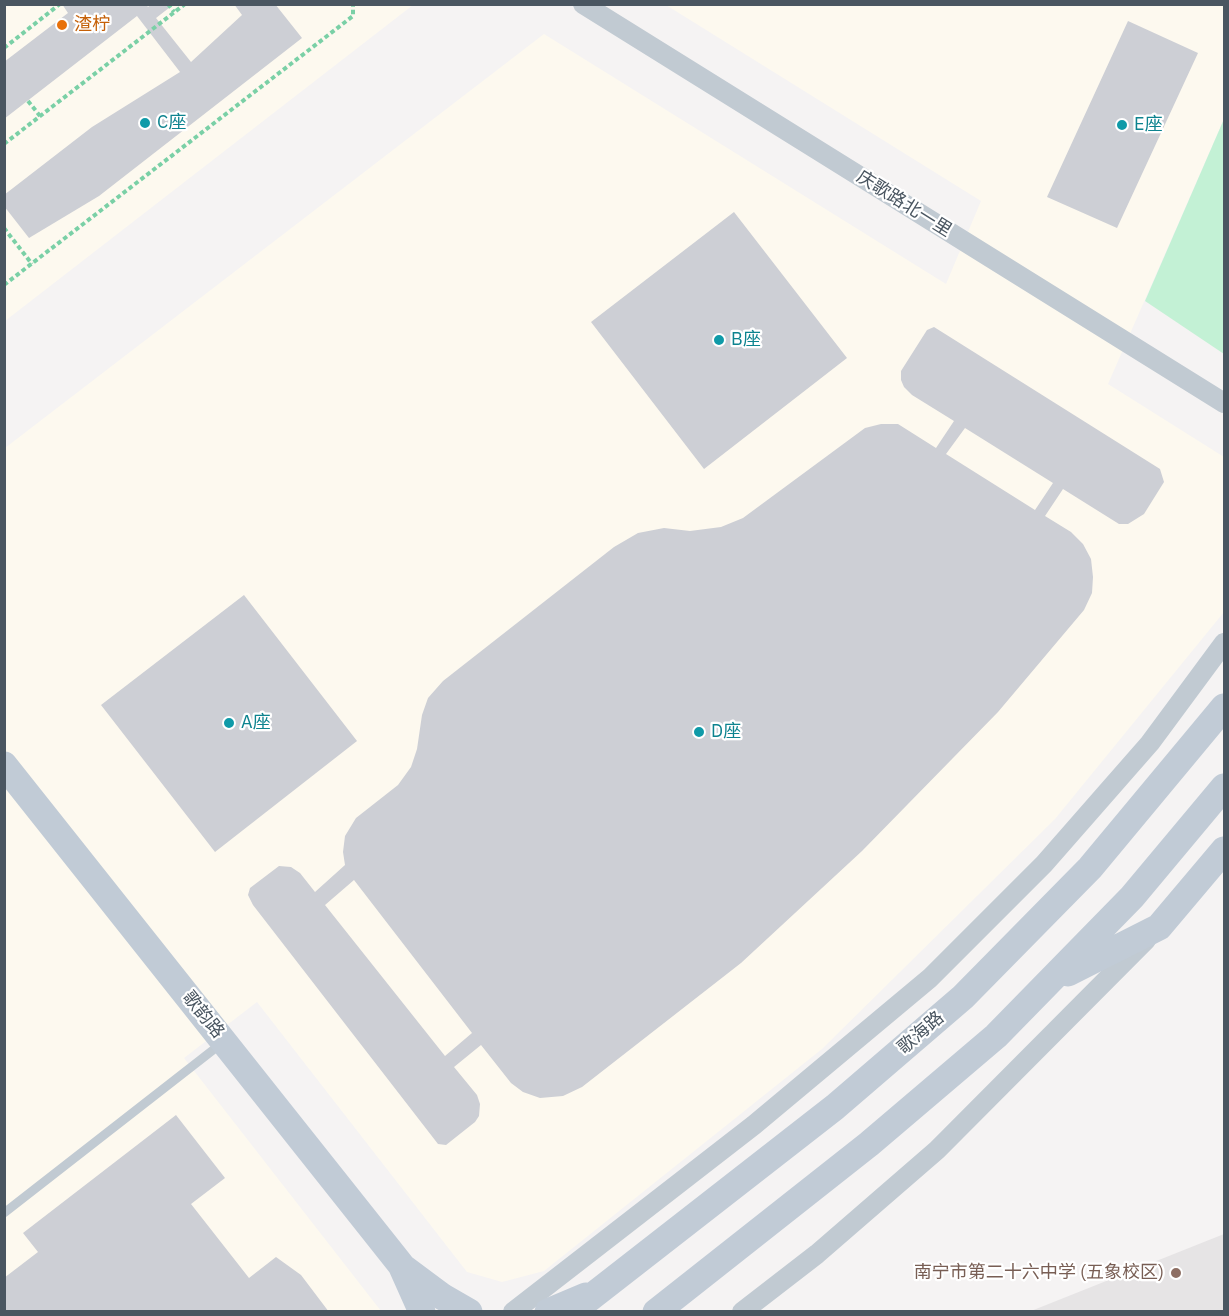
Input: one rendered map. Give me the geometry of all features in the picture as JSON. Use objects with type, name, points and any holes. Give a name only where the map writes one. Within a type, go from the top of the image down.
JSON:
[{"type":"main road","name":"歌海路","points":[[572,1311],[835,1107],[963,997],[1090,868],[1224,707]]},
{"type":"main road","name":"歌韵路","points":[[4,765],[401,1265],[422,1311]]},
{"type":"main road","points":[[656,1311],[869,1144],[996,1036],[1132,897],[1224,787]]},
{"type":"main road","points":[[1046,985],[1159,927],[1224,850]]},
{"type":"main road","name":"歌韵路","points":[[401,1265],[443,1297],[469,1311]]},
{"type":"main road","points":[[548,1311],[598,1291]]},
{"type":"street","name":"庆歌路北一里","points":[[583,4],[1224,403]]},
{"type":"street","points":[[513,1311],[754,1125],[930,978],[1052,855],[1150,743],[1224,643]]},
{"type":"street","points":[[742,1311],[817,1254],[937,1150],[1159,927]]},
{"type":"lane","points":[[4,1213],[223,1041]]},
{"type":"path","points":[[4,48],[60,4]]},
{"type":"path","points":[[168,4],[174,12]]},
{"type":"path","points":[[4,144],[185,4]]},
{"type":"path","points":[[4,285],[353,16],[353,4]]},
{"type":"path","points":[[28,101],[40,116]]},
{"type":"path","points":[[4,228],[32,264]]},
{"type":"shaded area","points":[[5,5],[413,5],[5,321]]},
{"type":"shaded area","points":[[666,5],[1224,5],[1224,119],[1108,384],[1224,457],[1224,612],[1055,819],[822,1049],[544,1271],[502,1282],[467,1272],[257,1002],[184,1058],[381,1311],[5,1312],[5,448],[544,34],[946,284],[981,201]]},
{"type":"shaded area","name":"南宁市第二十六中学 (五象校区)","points":[[1224,1234],[1224,1311],[1031,1311]]},
{"type":"green space","points":[[1224,119],[1224,354],[1145,301]]},
{"type":"building","name":"C座","points":[[62,4],[146,4],[148,7],[151,4],[174,4],[156,18],[191,62],[242,15],[234,4],[275,4],[302,38],[99,196],[29,238],[4,206],[4,195],[92,127],[180,72],[137,16],[4,119],[4,62],[68,13]]},
{"type":"building","name":"E座","points":[[1128,21],[1198,53],[1117,228],[1047,197]]},
{"type":"building","name":"B座","points":[[734,212],[847,358],[704,469],[591,322]]},
{"type":"building","name":"D座","points":[[934,327],[1160,469],[1164,482],[1144,514],[1128,524],[1119,524],[1063,489],[1045,516],[1071,532],[1083,544],[1091,559],[1092,593],[1084,610],[998,712],[862,851],[741,963],[582,1087],[563,1096],[540,1098],[523,1092],[511,1083],[481,1045],[454,1067],[477,1095],[480,1104],[479,1116],[475,1122],[446,1145],[438,1144],[253,905],[248,895],[250,888],[279,866],[291,867],[300,873],[315,892],[345,865],[343,852],[345,836],[356,818],[398,785],[411,767],[428,698],[443,681],[614,547],[638,533],[664,528],[690,531],[721,527],[743,518],[865,428],[881,424],[898,424],[936,448],[954,421],[912,395],[901,380],[901,371],[927,330]],"holes":[[[965,428],[1053,483],[1035,510],[946,454]],[[354,880],[472,1033],[445,1056],[325,905]]]},
{"type":"building","name":"A座","points":[[244,595],[357,741],[215,852],[101,705]]},
{"type":"building","points":[[176,1115],[225,1178],[191,1204],[249,1278],[276,1257],[301,1275],[329,1312],[4,1312],[4,1278],[38,1252],[23,1233]]},
{"type":"place","name":"渣柠","points":[[62,25]]},
{"type":"place","name":"C座","points":[[145,123]]},
{"type":"place","name":"E座","points":[[1122,125]]},
{"type":"place","name":"B座","points":[[719,340]]},
{"type":"place","name":"A座","points":[[229,723]]},
{"type":"place","name":"D座","points":[[699,732]]},
{"type":"place","name":"南宁市第二十六中学 (五象校区)","points":[[1176,1273]]}]
